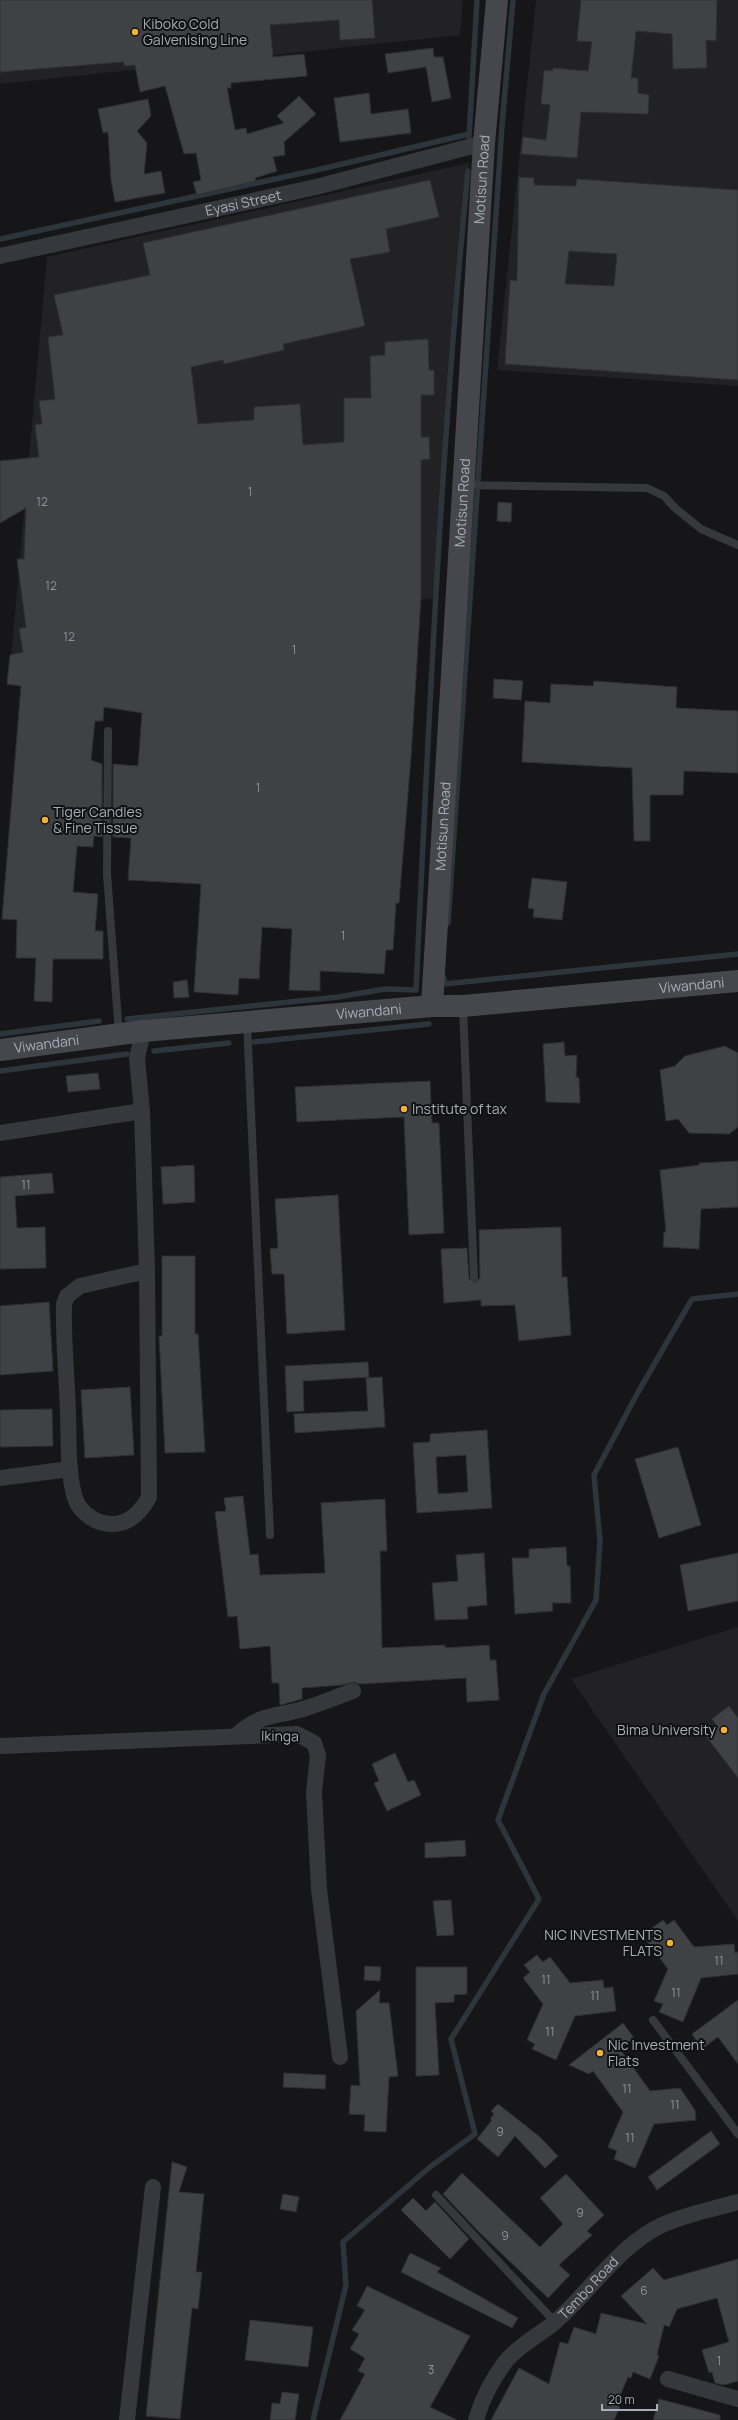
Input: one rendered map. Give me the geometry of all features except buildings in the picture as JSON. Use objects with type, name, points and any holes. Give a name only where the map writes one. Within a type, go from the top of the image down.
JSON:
[{"type":"street","name":"Motisun Road","points":[[432,1006],[484,143],[497,0]]},
{"type":"street","name":"Eyasi Street","points":[[0,256],[316,188],[484,143]]},
{"type":"street","name":"Viwandani","points":[[0,1050],[143,1031],[247,1024],[432,1006],[463,1006],[738,981]]},
{"type":"street","points":[[143,1031],[137,1058],[142,1111],[147,1271],[148,1497],[143,1508],[129,1519],[112,1524],[100,1522],[89,1517],[81,1509],[75,1498],[70,1469],[64,1304],[67,1296],[80,1286],[147,1271]]},
{"type":"street","points":[[0,1132],[142,1111]]},
{"type":"street","points":[[0,1478],[70,1469]]},
{"type":"street","points":[[235,1736],[250,1722],[262,1717],[303,1709],[353,1691]]},
{"type":"street","name":"Ikinga","points":[[0,1746],[297,1734],[314,1743],[318,1755],[314,1792],[320,1889],[340,2056]]},
{"type":"street","points":[[127,2420],[153,2187]]},
{"type":"street","name":"Tembo Road","points":[[476,2420],[482,2400],[507,2360],[555,2322],[592,2283],[641,2238],[662,2225],[684,2216],[738,2202]]},
{"type":"street","points":[[668,2379],[738,2399]]},
{"type":"lane","points":[[463,485],[647,488],[664,496],[701,529],[738,545]]},
{"type":"lane","points":[[108,731],[107,874],[119,1034]]},
{"type":"lane","points":[[463,1006],[474,1278]]},
{"type":"lane","points":[[247,1024],[270,1535]]},
{"type":"lane","points":[[653,2020],[738,2134]]},
{"type":"lane","points":[[436,2195],[555,2322]]},
{"type":"shaded area","name":"Kiboko Cold Galvenising Line","points":[[0,0],[463,0],[460,35],[0,84]]},
{"type":"shaded area","points":[[536,0],[738,0],[738,386],[497,370]]},
{"type":"shaded area","points":[[469,163],[435,598],[11,658],[47,257]]},
{"type":"shaded area","points":[[738,1627],[738,1921],[571,1679]]},
{"type":"waterway","points":[[469,137],[477,0]]},
{"type":"waterway","points":[[448,923],[502,126],[513,0]]},
{"type":"waterway","points":[[0,239],[321,169],[469,134]]},
{"type":"waterway","points":[[127,1019],[338,997],[385,989],[416,990],[443,478],[450,376],[468,171]]},
{"type":"waterway","points":[[444,978],[444,984],[738,954]]},
{"type":"waterway","points":[[0,1034],[99,1021]]},
{"type":"waterway","points":[[254,1042],[429,1024]]},
{"type":"waterway","points":[[154,1051],[229,1043]]},
{"type":"waterway","points":[[0,1071],[127,1054]]},
{"type":"waterway","points":[[313,2420],[346,2285],[343,2242],[430,2167],[475,2134],[451,2039],[539,1899],[498,1820],[544,1694],[596,1600],[600,1541],[594,1475],[637,1394],[692,1299],[738,1294]]},
{"type":"place","name":"Kiboko Cold Galvenising Line","points":[[135,32]]},
{"type":"place","name":"Tiger Candles & Fine Tissue","points":[[45,820]]},
{"type":"place","name":"Institute of tax","points":[[404,1109]]},
{"type":"place","name":"Bima University","points":[[724,1730]]},
{"type":"place","name":"NIC INVESTMENTS FLATS","points":[[670,1943]]},
{"type":"place","name":"Nic Investment Flats","points":[[600,2053]]}]
